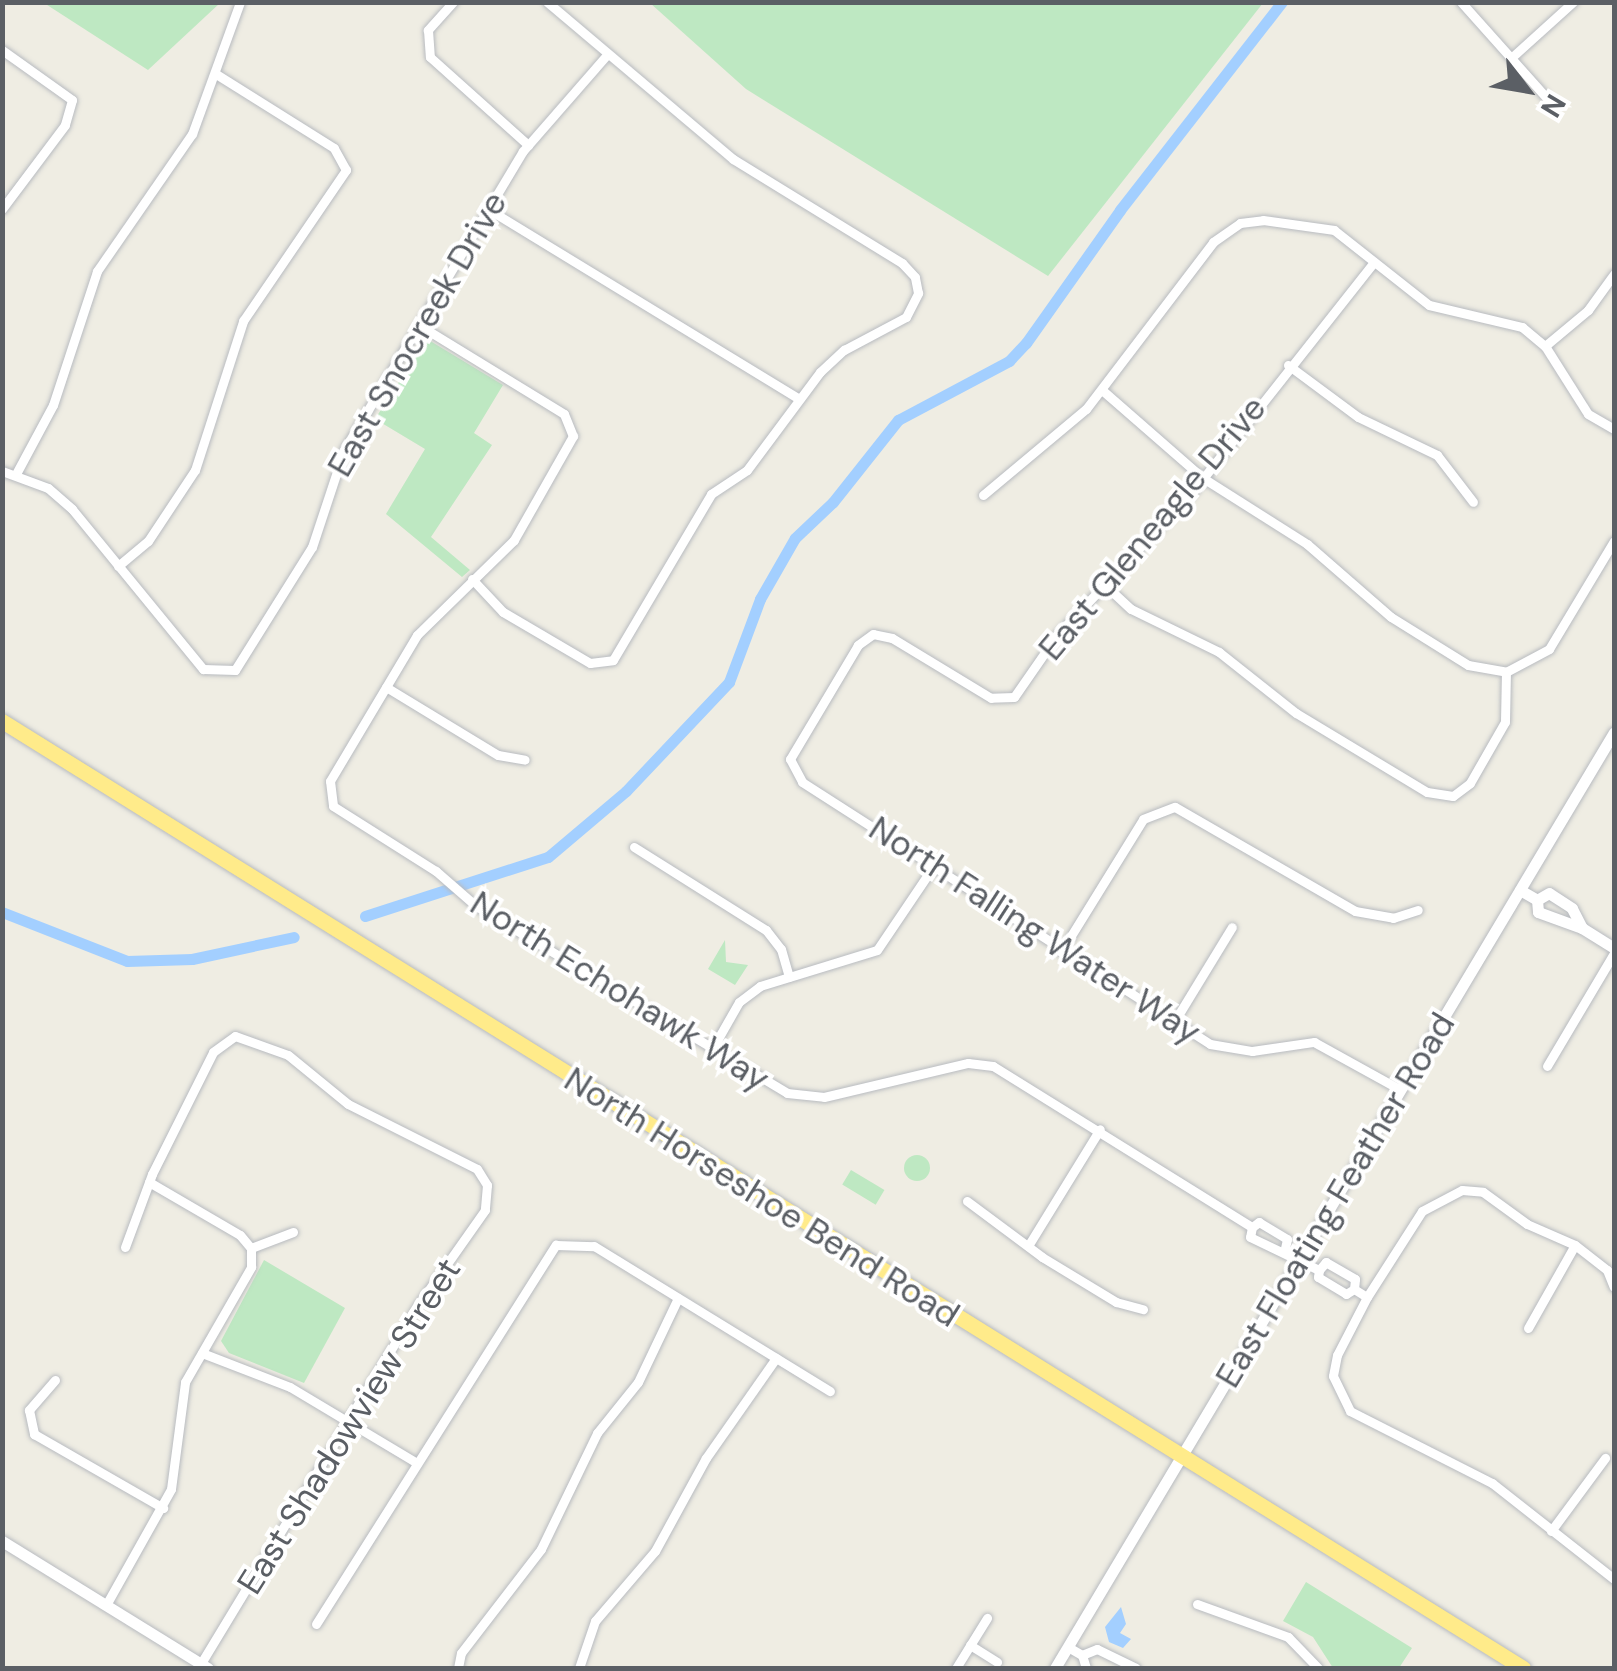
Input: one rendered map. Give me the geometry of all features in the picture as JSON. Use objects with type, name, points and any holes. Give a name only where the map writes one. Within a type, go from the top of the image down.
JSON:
[{"type":"highway","name":"North Horseshoe Bend Road","points":[[2,721],[1180,1459],[1523,1668]]},
{"type":"main road","name":"East Floating Feather Road","points":[[1055,1668],[1614,732]]},
{"type":"main road","points":[[1520,890],[1537,900]]},
{"type":"main road","points":[[1537,900],[1549,893],[1572,908],[1582,928]]},
{"type":"main road","points":[[1537,900],[1538,912],[1582,928],[1614,950]]},
{"type":"main road","points":[[2,1541],[204,1666]]},
{"type":"street","points":[[18,472],[53,405],[97,271],[192,134],[240,2]]},
{"type":"street","points":[[454,2],[425,41],[430,57],[528,145]]},
{"type":"street","points":[[472,578],[503,612],[602,665],[620,653],[699,509],[747,470],[799,399],[844,350],[906,317],[918,293],[916,277],[902,262],[733,159],[606,56],[547,2]]},
{"type":"street","points":[[1461,2],[1553,105]]},
{"type":"street","points":[[1511,58],[1573,2]]},
{"type":"street","points":[[2,50],[72,100],[64,125],[4,202]]},
{"type":"street","name":"East Snocreek Drive","points":[[118,566],[203,669],[224,674],[244,660],[312,548],[344,450],[419,324],[528,145],[606,56]]},
{"type":"street","points":[[2,471],[18,472],[72,509],[118,566],[148,542],[195,470],[243,321],[344,178],[345,162],[216,74]]},
{"type":"street","points":[[488,209],[799,399]]},
{"type":"street","points":[[983,495],[1102,390],[1213,242],[1240,223],[1263,220],[1334,230],[1429,305],[1508,321],[1546,346],[1576,399],[1614,430]]},
{"type":"street","name":"East Gleneagle Drive","points":[[792,768],[793,750],[858,645],[873,634],[892,638],[991,698],[1007,700],[1104,585],[1203,478],[1288,365],[1374,262]]},
{"type":"street","points":[[1546,346],[1588,310],[1614,274]]},
{"type":"street","points":[[419,324],[564,414],[572,427],[571,445],[514,540],[428,620],[386,686],[498,755],[525,760]]},
{"type":"street","points":[[1288,365],[1358,417],[1436,455],[1473,502]]},
{"type":"street","points":[[1102,390],[1203,478],[1307,544],[1391,617],[1468,665],[1506,672],[1549,650],[1612,548]]},
{"type":"street","points":[[1104,585],[1130,609],[1218,652],[1296,713],[1427,792],[1454,796],[1470,783],[1505,722],[1506,672]]},
{"type":"street","name":"North Echohawk Way","points":[[386,686],[330,781],[328,798],[460,892],[711,1052],[787,1093],[811,1098],[981,1063],[1100,1129],[1252,1227]]},
{"type":"street","name":"North Falling Water Way","points":[[792,768],[802,782],[935,864],[1061,952],[1174,1022],[1228,1050],[1314,1042],[1400,1090]]},
{"type":"street","points":[[1061,952],[1143,819],[1163,808],[1187,809],[1365,915],[1394,918],[1418,910]]},
{"type":"street","points":[[634,847],[766,930],[781,949],[789,977]]},
{"type":"street","points":[[711,1052],[748,992],[877,950],[935,864]]},
{"type":"street","points":[[1174,1022],[1232,927]]},
{"type":"street","points":[[1547,1066],[1614,950]]},
{"type":"street","name":"East Shadowview Street","points":[[149,1182],[213,1052],[235,1036],[288,1054],[348,1104],[476,1169],[487,1185],[484,1210],[418,1305],[352,1424],[204,1666]]},
{"type":"street","points":[[1028,1246],[1100,1129]]},
{"type":"street","points":[[106,1605],[163,1508],[185,1382],[251,1267],[251,1248],[240,1234],[149,1182],[124,1247]]},
{"type":"street","points":[[1614,1288],[1608,1270],[1575,1245],[1527,1224],[1483,1192],[1462,1190],[1422,1212],[1367,1297],[1337,1355],[1333,1376],[1342,1401],[1471,1470],[1614,1580]]},
{"type":"street","points":[[967,1201],[1028,1246],[1116,1302],[1143,1309]]},
{"type":"street","name":"North Echohawk Way","points":[[1259,1222],[1288,1239],[1285,1248],[1278,1254],[1250,1236],[1252,1227],[1259,1222]]},
{"type":"street","points":[[251,1248],[292,1232]]},
{"type":"street","points":[[316,1624],[546,1253],[566,1242],[594,1246],[830,1391]]},
{"type":"street","points":[[1528,1328],[1575,1245]]},
{"type":"street","name":"North Echohawk Way","points":[[1285,1248],[1319,1270]]},
{"type":"street","points":[[1326,1262],[1355,1280],[1354,1290],[1346,1294],[1318,1278],[1319,1270],[1326,1262]]},
{"type":"street","points":[[1354,1290],[1367,1297]]},
{"type":"street","points":[[458,1668],[461,1653],[541,1549],[596,1433],[638,1382],[678,1298]]},
{"type":"street","points":[[202,1353],[290,1387],[417,1463]]},
{"type":"street","points":[[579,1668],[595,1621],[655,1551],[706,1458],[776,1358]]},
{"type":"street","points":[[55,1380],[29,1410],[34,1434],[163,1508]]},
{"type":"street","points":[[1551,1531],[1605,1458]]},
{"type":"street","points":[[1197,1604],[1288,1636],[1318,1668]]},
{"type":"street","points":[[956,1668],[987,1618]]},
{"type":"street","points":[[970,1645],[997,1662]]},
{"type":"street","points":[[1068,1648],[1082,1655],[1097,1650],[1136,1668]]},
{"type":"street","points":[[1082,1655],[1086,1668]]},
{"type":"green space","points":[[220,2],[148,70],[44,3]]},
{"type":"green space","points":[[650,3],[1263,3],[1048,276],[746,89]]},
{"type":"green space","points":[[427,339],[503,385],[474,433],[492,445],[431,537],[470,570],[462,577],[386,514],[425,449],[375,419]]},
{"type":"green space","points":[[725,940],[726,962],[748,965],[735,985],[708,969]]},
{"type":"green space","points":[[917,1155],[926,1159],[930,1168],[926,1177],[917,1181],[908,1177],[904,1168],[908,1159]]},
{"type":"green space","points":[[851,1170],[884,1190],[876,1205],[842,1185]]},
{"type":"green space","points":[[264,1260],[345,1308],[304,1383],[229,1353],[221,1341]]},
{"type":"green space","points":[[1306,1582],[1412,1648],[1399,1668],[1333,1668],[1313,1637],[1283,1621]]},
{"type":"water","points":[[1121,1607],[1126,1624],[1120,1633],[1131,1639],[1123,1648],[1109,1642],[1105,1627]]},
{"type":"waterway","points":[[365,916],[548,857],[626,791],[729,682],[760,599],[795,538],[833,502],[898,420],[1009,361],[1026,343],[1120,210],[1282,2]]},
{"type":"waterway","points":[[2,912],[127,961],[192,959],[294,937]]}]
